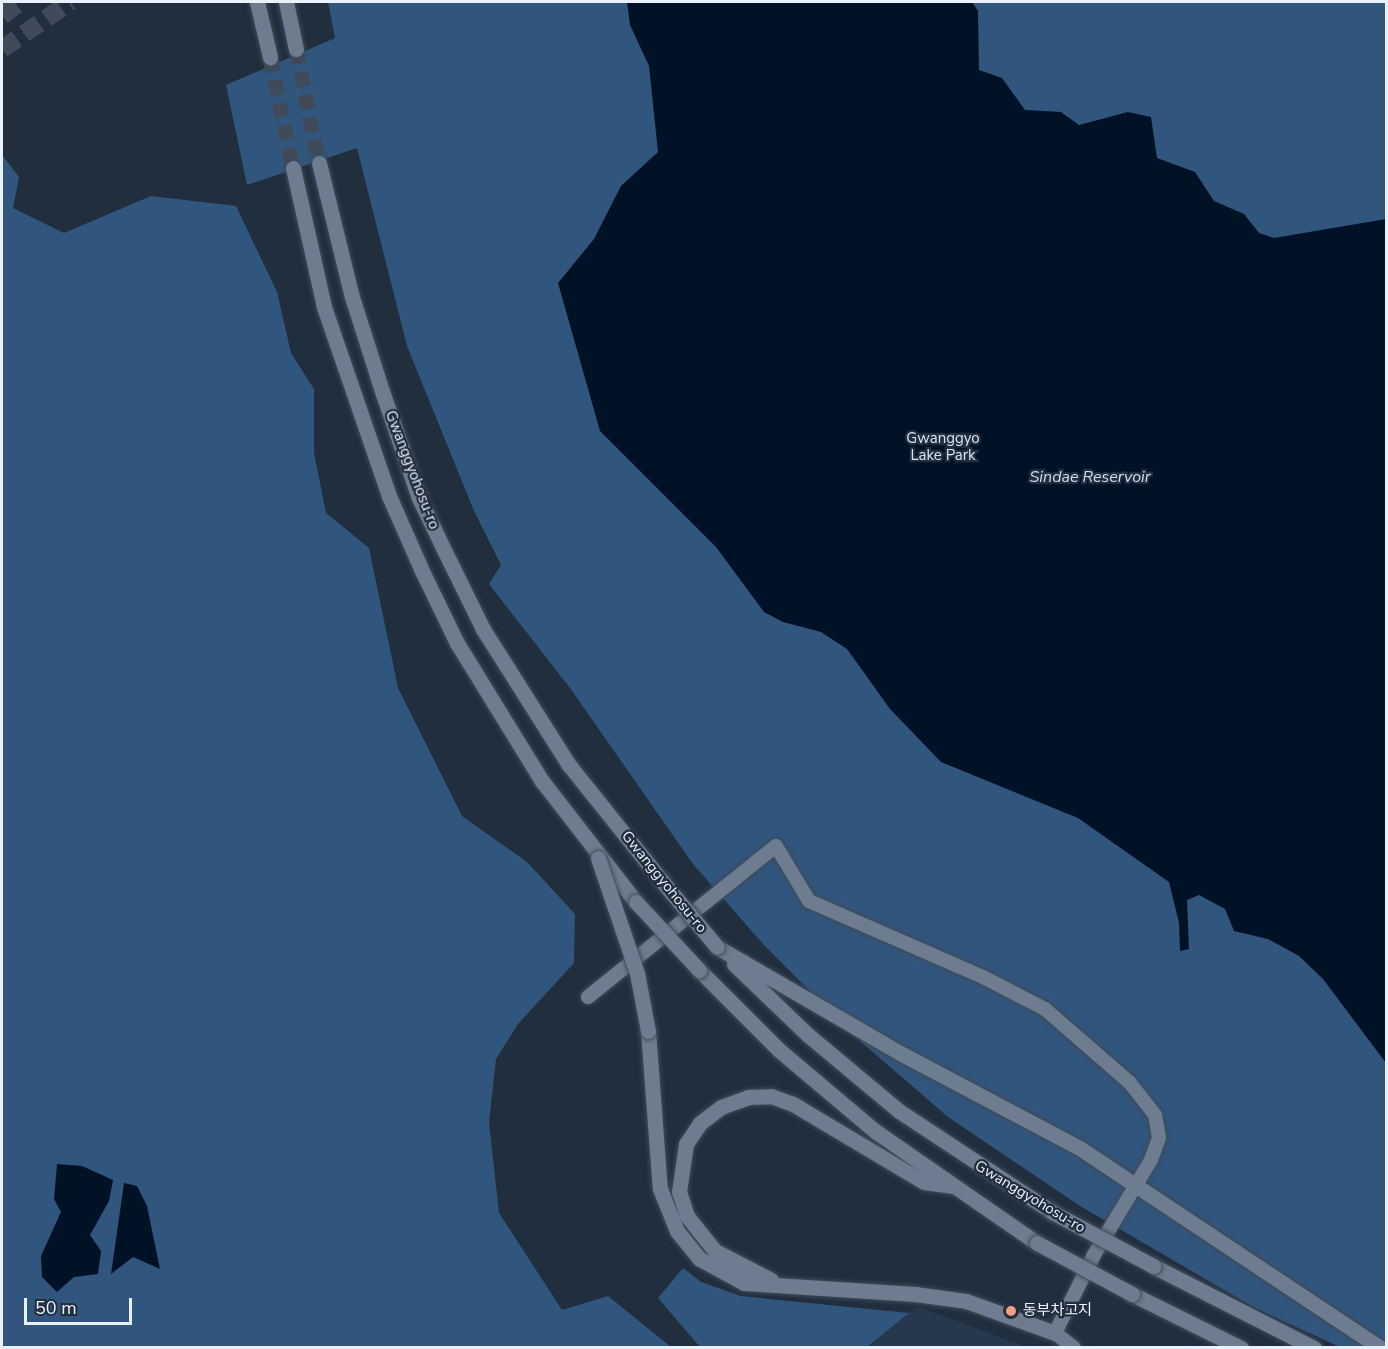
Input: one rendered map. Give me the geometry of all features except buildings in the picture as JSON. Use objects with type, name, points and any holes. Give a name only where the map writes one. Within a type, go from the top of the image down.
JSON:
[{"type":"main road","points":[[257,2],[270,57]]},
{"type":"main road","points":[[286,2],[296,49]]},
{"type":"main road","name":"Gwanggyohosu-ro","points":[[319,163],[352,297],[419,498],[483,629],[569,765],[717,947],[807,1035],[899,1111],[1052,1212],[1314,1347]]},
{"type":"main road","name":"Gwanggyohosu-ro","points":[[293,168],[324,308],[389,496],[457,643],[542,781],[598,858],[699,970],[779,1050],[875,1131],[1037,1243],[1132,1294],[1241,1347]]},
{"type":"main road","points":[[598,858],[637,973],[648,1031],[660,1189],[677,1231],[700,1259],[719,1272],[744,1283],[779,1284],[966,1301],[1055,1333]]},
{"type":"main road","points":[[717,947],[1137,1184],[1381,1347]]},
{"type":"main road","points":[[779,1284],[715,1251],[687,1216],[679,1192],[686,1144],[700,1123],[721,1107],[748,1097],[782,1100],[924,1182],[954,1186]]},
{"type":"street","points":[[588,997],[776,846],[809,901],[985,978],[1045,1009],[1130,1083],[1155,1115],[1159,1138],[1137,1184],[1094,1255],[1055,1333],[1074,1347]]},
{"type":"shaded area","points":[[917,1306],[1027,1347],[867,1348]]},
{"type":"green space","name":"Gwanggyo Lake Park","points":[[328,2],[1386,2],[1386,1347],[1340,1347],[1255,1308],[1080,1206],[948,1117],[852,1034],[763,944],[693,864],[570,688],[489,584],[501,565],[474,511],[407,346],[357,148],[247,185],[226,85],[335,38]]},
{"type":"green space","points":[[2,155],[19,177],[13,208],[64,233],[151,196],[236,206],[277,292],[291,353],[314,389],[314,453],[326,513],[369,548],[398,688],[462,816],[527,862],[575,914],[574,963],[518,1024],[496,1059],[489,1122],[499,1213],[562,1310],[608,1296],[671,1347],[2,1347]]},
{"type":"green space","points":[[683,1268],[701,1282],[741,1296],[909,1313],[867,1347],[700,1347],[658,1298]]},
{"type":"water","name":"Sindae Reservoir","points":[[627,2],[972,2],[978,11],[979,70],[1002,78],[1025,110],[1061,112],[1079,125],[1128,112],[1151,117],[1157,158],[1195,172],[1214,201],[1244,214],[1259,233],[1274,238],[1386,219],[1386,1063],[1323,979],[1299,956],[1268,939],[1234,931],[1225,909],[1199,895],[1187,900],[1189,949],[1180,951],[1179,923],[1169,882],[1078,818],[941,762],[890,709],[847,649],[821,632],[783,622],[764,612],[716,547],[600,431],[558,283],[594,239],[621,186],[658,152],[649,66],[630,25]]},
{"type":"water","points":[[57,1164],[82,1166],[113,1180],[109,1201],[90,1235],[101,1251],[98,1274],[74,1277],[57,1292],[42,1277],[41,1256],[61,1212],[54,1199]]},
{"type":"water","points":[[124,1183],[137,1186],[147,1206],[160,1269],[133,1257],[111,1274]]},
{"type":"tunnel","points":[[2,16],[19,2]]},
{"type":"tunnel","points":[[2,49],[70,2]]},
{"type":"tunnel","points":[[296,49],[319,163]]},
{"type":"tunnel","points":[[270,57],[293,168]]},
{"type":"place","name":"동부차고지","points":[[1011,1311]]}]
